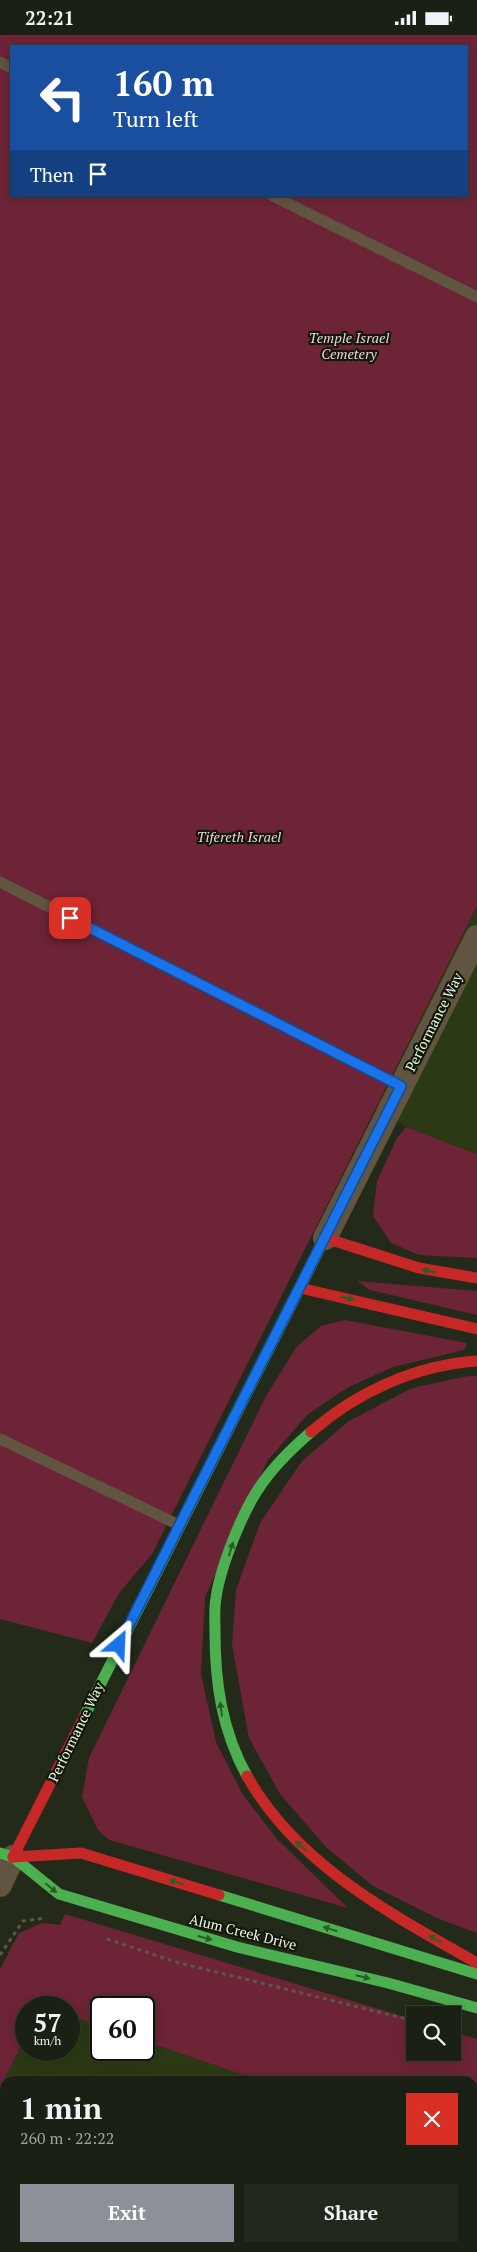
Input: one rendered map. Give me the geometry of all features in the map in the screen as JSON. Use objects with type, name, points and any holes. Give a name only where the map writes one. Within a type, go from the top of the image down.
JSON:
[{"type":"main road","points":[[325,1238],[391,1262],[454,1276],[477,1278]]},
{"type":"main road","name":"Performance Way","points":[[7,1855],[179,1525],[325,1238]]},
{"type":"main road","points":[[300,1288],[477,1329]]},
{"type":"main road","points":[[477,1361],[424,1369],[381,1386],[340,1407],[294,1445],[258,1489],[232,1543],[216,1597],[214,1661],[223,1725],[233,1749],[251,1784],[287,1834],[344,1884],[477,1963]]},
{"type":"main road","name":"Alum Creek Drive","points":[[7,1855],[81,1853],[477,1974]]},
{"type":"main road","name":"Alum Creek Drive","points":[[7,1855],[59,1894],[237,1947],[388,1983],[477,2008]]},
{"type":"street","name":"Performance Way","points":[[325,1238],[401,1086],[471,961],[477,937]]},
{"type":"street","name":"Performance Way","points":[[0,1885],[7,1855]]},
{"type":"lane","points":[[275,197],[477,297]]},
{"type":"lane","points":[[0,882],[401,1086]]},
{"type":"lane","points":[[0,1439],[179,1525]]},
{"type":"lane","points":[[121,2252],[126,2252]]},
{"type":"path","points":[[0,1955],[23,1921],[46,1918],[56,1921]]},
{"type":"path","points":[[102,1937],[176,1962],[406,2019]]},
{"type":"shaded area","points":[[477,906],[477,1154],[406,1127],[376,1108]]},
{"type":"shaded area","points":[[80,2019],[90,2022],[90,2061],[155,2061],[155,2045],[246,2076],[6,2076],[15,2058],[15,2061],[80,2061]]},
{"type":"green space","name":"Tifereth Israel","points":[[0,35],[477,35],[477,906],[152,1554],[119,1593],[92,1643],[0,1619]]},
{"type":"green space","points":[[406,1127],[477,1154],[477,1258],[419,1255],[391,1243],[373,1216],[377,1181],[397,1138]]},
{"type":"green space","points":[[357,1281],[477,1291],[477,1315],[370,1290]]},
{"type":"green space","points":[[345,1320],[467,1343],[464,1350],[393,1367],[347,1388],[307,1415],[268,1460],[205,1597],[201,1674],[216,1742],[243,1795],[277,1839],[348,1908],[109,1840],[98,1830],[82,1797],[89,1758],[266,1396],[297,1346],[321,1326]]},
{"type":"green space","points":[[468,1376],[477,1376],[477,1933],[439,1919],[373,1886],[326,1847],[280,1794],[249,1738],[232,1645],[236,1590],[260,1523],[302,1461],[349,1421],[412,1388]]},
{"type":"green space","points":[[65,1914],[406,2017],[406,2061],[461,2061],[461,2034],[477,2039],[477,2076],[246,2076],[155,2045],[155,1996],[90,1996],[90,2022],[80,2019],[80,1996],[15,1996],[15,2058],[6,2076],[0,2076],[0,1969],[19,1933],[42,1923],[60,1925]]},
{"type":"traffic: fast","points":[[85,1715],[325,1238]]},
{"type":"traffic: fast","points":[[247,1776],[231,1742],[222,1706],[216,1670],[215,1602],[222,1572],[244,1514],[269,1475],[296,1445],[311,1432]]},
{"type":"traffic: fast","points":[[0,1853],[13,1857],[59,1894],[237,1947],[388,1983],[477,2008]]},
{"type":"traffic: fast","points":[[219,1895],[477,1974]]},
{"type":"traffic: jam","points":[[325,1238],[419,1268],[477,1278]]},
{"type":"traffic: jam","points":[[300,1288],[477,1329]]},
{"type":"traffic: jam","points":[[311,1432],[348,1405],[388,1383],[432,1368],[477,1361]]},
{"type":"traffic: jam","points":[[13,1857],[85,1715]]},
{"type":"traffic: jam","points":[[247,1776],[268,1808],[292,1836],[348,1885],[412,1926],[477,1963]]},
{"type":"traffic: jam","points":[[13,1857],[81,1853],[219,1895]]},
{"type":"route","points":[[70,918],[401,1086],[119,1645]]},
{"type":"park label","name":"Temple Israel Cemetery","points":[[349,346]]}]
